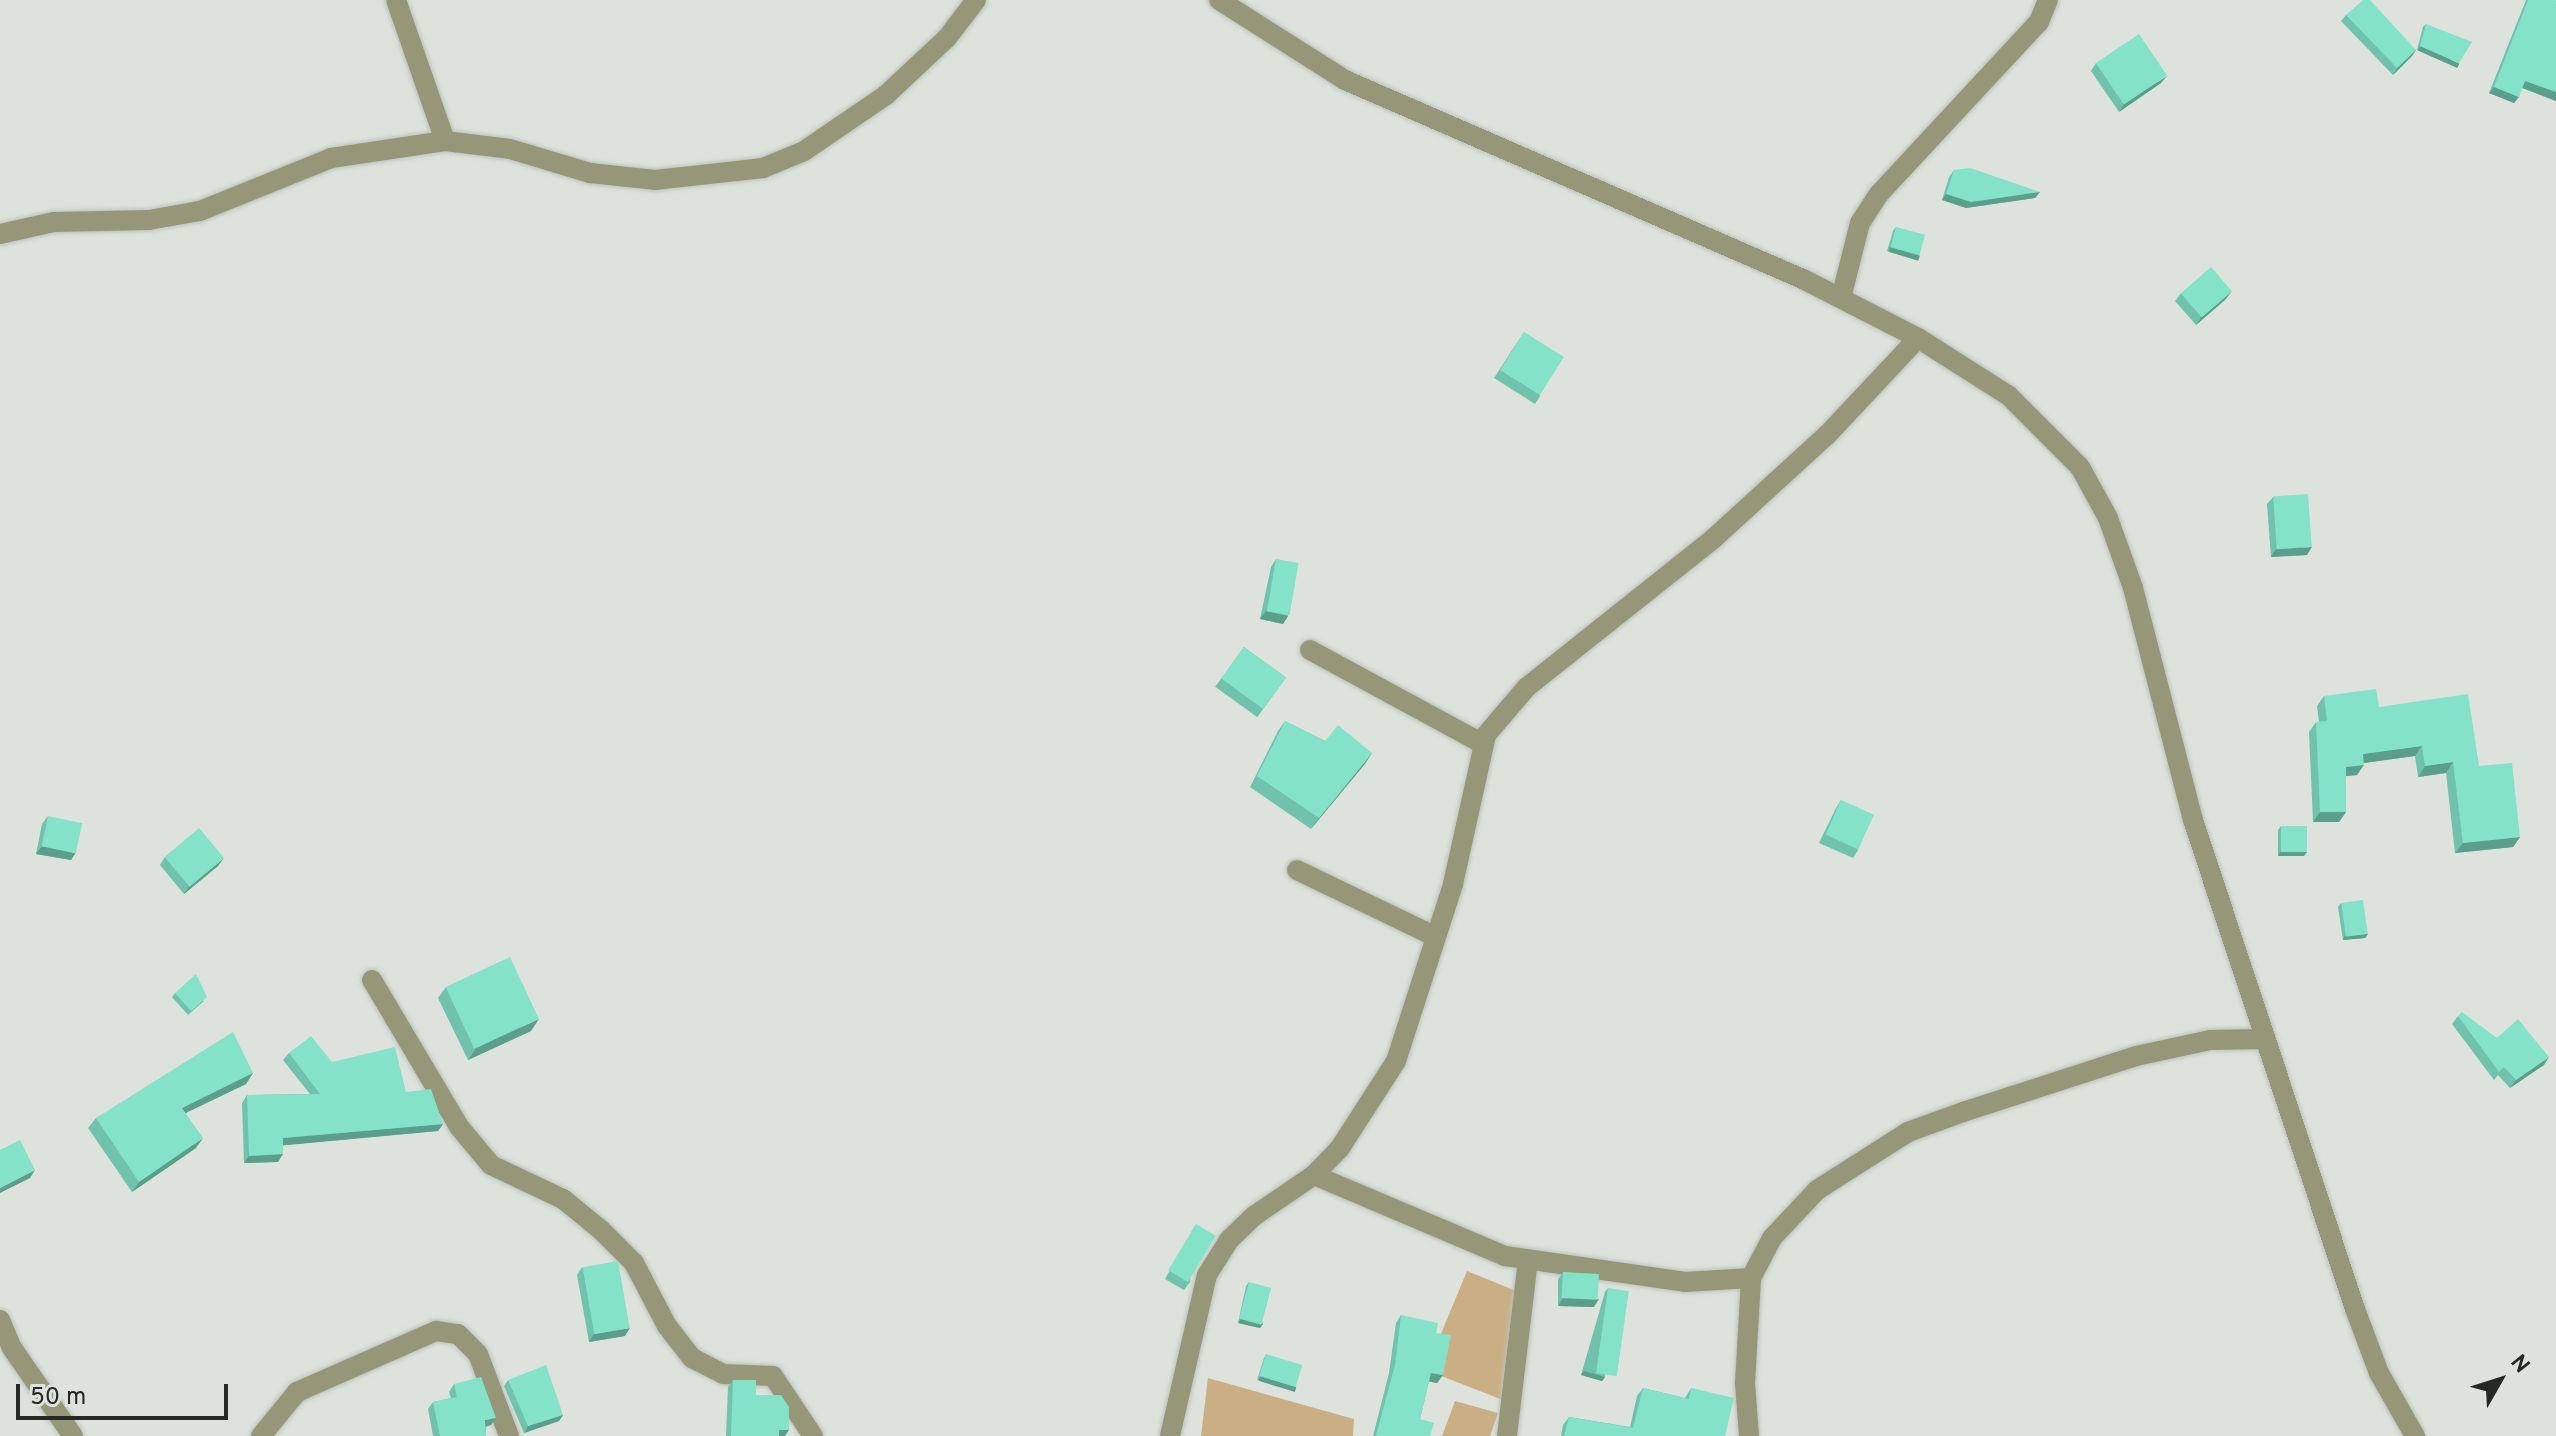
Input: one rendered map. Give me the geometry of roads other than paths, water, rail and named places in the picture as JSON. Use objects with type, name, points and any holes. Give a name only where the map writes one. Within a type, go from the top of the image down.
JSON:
[{"type":"street","points":[[396,0],[445,141]]},
{"type":"street","points":[[0,234],[54,222],[149,220],[200,211],[331,158],[445,141],[510,149],[590,173],[655,180],[763,168],[804,151],[886,95],[947,38],[976,0]]},
{"type":"street","points":[[1219,0],[1345,80],[1841,298],[1918,338],[2009,396],[2044,427],[2080,467],[2108,518],[2133,588],[2193,820],[2379,1373],[2415,1436]]},
{"type":"street","points":[[1841,298],[1860,223],[1878,195],[2039,22],[2048,0]]},
{"type":"street","points":[[1170,1436],[1207,1275],[1229,1240],[1254,1216],[1314,1175],[1340,1148],[1396,1061],[1453,884],[1483,744],[1527,687],[1713,539],[1877,387],[1918,338]]},
{"type":"street","points":[[1310,650],[1483,744]]},
{"type":"street","points":[[1297,870],[1434,936]]},
{"type":"street","points":[[372,980],[460,1128],[491,1165],[563,1199],[601,1230],[634,1263],[667,1326],[692,1358],[723,1374],[773,1376],[813,1436]]},
{"type":"street","points":[[1749,1436],[1745,1383],[1751,1278],[1772,1238],[1817,1190],[1908,1132],[2136,1056],[2210,1040],[2265,1039]]},
{"type":"street","points":[[1314,1175],[1505,1256],[1685,1282],[1751,1278]]},
{"type":"street","points":[[1507,1436],[1528,1261]]},
{"type":"street","points":[[0,1320],[6,1349],[73,1436]]},
{"type":"street","points":[[261,1436],[297,1392],[436,1331],[458,1334],[478,1354],[509,1436]]}]
